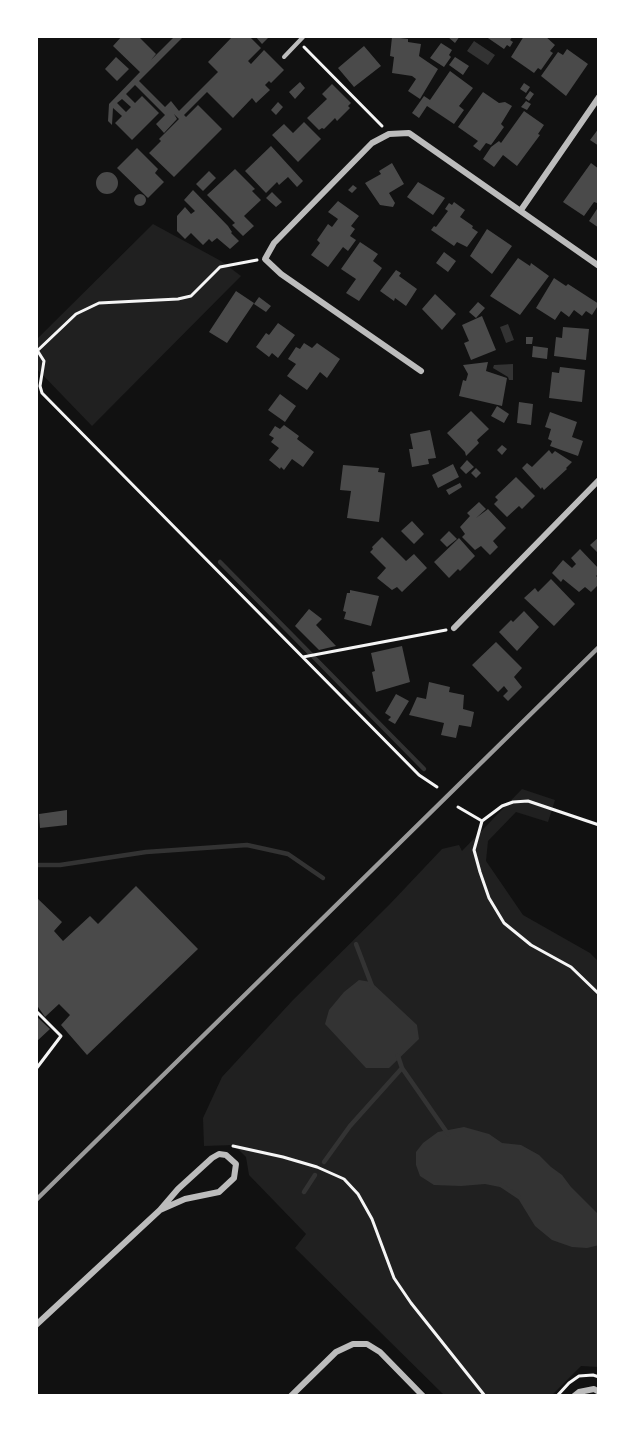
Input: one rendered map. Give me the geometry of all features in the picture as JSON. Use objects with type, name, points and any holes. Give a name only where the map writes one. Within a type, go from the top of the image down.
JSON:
[{"type":"street","points":[[521,210],[599,97]]},
{"type":"street","points":[[421,371],[281,274],[265,259],[274,243],[372,143],[389,134],[409,133],[599,266]]},
{"type":"street","points":[[454,628],[599,480]]},
{"type":"street","points":[[36,1325],[160,1210],[178,1189],[212,1158],[219,1154],[226,1155],[236,1164],[234,1178],[219,1192],[185,1199],[160,1210]]},
{"type":"street","points":[[291,1396],[336,1352],[353,1344],[367,1344],[380,1352],[423,1396]]},
{"type":"street","points":[[574,1396],[579,1392],[594,1389],[599,1392]]},
{"type":"lane","points":[[284,57],[304,36]]},
{"type":"path","points":[[299,42],[389,134]]},
{"type":"path","points":[[265,259],[220,267],[191,296],[178,299],[99,303],[76,314],[37,351],[44,362],[40,386],[42,393],[419,776],[437,787]]},
{"type":"path","points":[[303,657],[454,628]]},
{"type":"path","points":[[599,825],[528,801],[513,802],[502,806],[482,821],[474,850],[489,898],[504,923],[531,945],[571,967],[599,994]]},
{"type":"path","points":[[458,807],[482,821]]},
{"type":"path","points":[[36,1011],[61,1036],[36,1069]]},
{"type":"path","points":[[226,1143],[244,1150],[283,1157],[316,1167],[344,1179],[358,1194],[372,1219],[394,1278],[411,1304],[485,1396]]},
{"type":"shaded area","points":[[474,41],[495,55],[488,65],[467,51]]},
{"type":"shaded area","points":[[153,224],[221,261],[241,276],[92,426],[36,368],[36,340]]},
{"type":"shaded area","points":[[508,324],[514,340],[506,343],[500,327]]},
{"type":"shaded area","points":[[513,364],[513,380],[509,380],[493,368],[494,365]]},
{"type":"shaded area","points":[[522,789],[555,800],[548,822],[516,812],[488,841],[486,861],[523,915],[590,953],[599,962],[599,1367],[581,1366],[551,1396],[445,1396],[295,1248],[306,1234],[249,1175],[246,1157],[234,1145],[204,1146],[203,1118],[222,1077],[293,1000],[442,849],[459,845],[462,851]]},
{"type":"shaded area","points":[[359,980],[371,982],[417,1025],[419,1039],[389,1068],[366,1068],[325,1024],[329,1010],[344,992]]},
{"type":"shaded area","points":[[464,1127],[489,1134],[502,1143],[521,1145],[539,1155],[562,1175],[599,1215],[599,1245],[587,1248],[572,1247],[552,1240],[535,1226],[516,1195],[505,1188],[485,1184],[434,1185],[420,1176],[416,1165],[416,1152],[423,1143],[438,1132]]},
{"type":"building","points":[[122,36],[138,36],[156,54],[151,60],[175,36],[184,36],[139,81],[165,107],[171,101],[179,111],[218,72],[208,62],[233,36],[249,36],[261,48],[248,61],[251,64],[264,50],[284,70],[271,83],[269,81],[265,85],[270,90],[256,103],[252,98],[233,118],[207,92],[184,115],[186,117],[198,105],[222,129],[174,177],[149,153],[179,119],[174,114],[177,119],[164,133],[156,124],[165,115],[135,85],[126,94],[135,103],[142,96],[159,113],[132,140],[115,123],[122,116],[113,108],[112,125],[108,121],[109,104],[140,72],[113,46]],"holes":[[[122,99],[131,107],[126,112],[117,103]]]},
{"type":"building","points":[[255,36],[270,36],[262,44]]},
{"type":"building","points":[[449,36],[460,36],[455,43]]},
{"type":"building","points":[[485,36],[513,36],[510,40],[513,42],[510,47],[507,45],[504,49]]},
{"type":"building","points":[[524,36],[545,36],[555,45],[550,51],[553,53],[541,70],[538,68],[534,73],[511,57]]},
{"type":"building","points":[[392,37],[408,39],[408,42],[421,44],[419,56],[438,69],[420,99],[408,91],[416,79],[412,76],[392,73],[394,57],[390,56]]},
{"type":"building","points":[[441,43],[452,50],[449,55],[451,57],[444,67],[430,58]]},
{"type":"building","points":[[364,46],[381,66],[354,87],[338,68]]},
{"type":"building","points":[[567,49],[588,64],[566,96],[541,76],[558,52],[563,55]]},
{"type":"building","points":[[116,57],[129,69],[117,81],[105,69]]},
{"type":"building","points":[[455,57],[469,66],[463,75],[449,65]]},
{"type":"building","points":[[450,71],[473,88],[459,106],[464,110],[454,124],[427,106],[419,118],[412,113],[424,96],[430,100]]},
{"type":"building","points":[[300,82],[305,88],[295,99],[289,92]]},
{"type":"building","points":[[524,83],[530,87],[526,93],[520,89]]},
{"type":"building","points":[[332,84],[351,103],[348,106],[350,108],[337,121],[335,118],[324,129],[319,130],[307,118],[327,99],[322,94]]},
{"type":"building","points":[[530,91],[534,94],[529,101],[525,98]]},
{"type":"building","points":[[483,92],[499,103],[505,102],[512,106],[501,124],[504,127],[491,145],[486,143],[480,151],[473,146],[478,141],[458,127]]},
{"type":"building","points":[[526,101],[531,104],[527,110],[521,107]]},
{"type":"building","points":[[278,102],[283,107],[276,115],[271,110]]},
{"type":"building","points":[[524,111],[544,125],[538,134],[540,135],[517,166],[503,155],[494,167],[483,159],[491,147],[499,141],[501,143]]},
{"type":"building","points":[[304,122],[321,139],[298,162],[272,135],[284,124],[293,133]]},
{"type":"building","points":[[599,128],[599,146],[590,140]]},
{"type":"building","points":[[271,146],[303,181],[297,187],[288,177],[279,185],[277,182],[266,193],[245,171]]},
{"type":"building","points":[[137,148],[158,169],[155,173],[164,182],[148,198],[117,168]]},
{"type":"building","points":[[392,163],[404,184],[389,193],[395,203],[393,207],[380,205],[365,183],[381,174],[379,171]]},
{"type":"building","points":[[591,163],[599,169],[599,200],[597,203],[594,202],[584,216],[563,202]]},
{"type":"building","points":[[235,169],[255,189],[252,191],[261,200],[244,216],[254,226],[243,236],[232,225],[235,223],[207,195]]},
{"type":"building","points":[[209,171],[216,178],[203,191],[196,184]]},
{"type":"building","points":[[107,172],[115,175],[118,183],[115,191],[107,194],[99,191],[96,183],[99,175]]},
{"type":"building","points":[[418,182],[445,198],[433,215],[407,197]]},
{"type":"building","points":[[353,185],[357,188],[352,193],[348,190]]},
{"type":"building","points":[[193,190],[228,226],[239,241],[230,249],[217,238],[212,242],[209,239],[203,245],[191,233],[185,239],[177,231],[177,216],[185,207],[191,214],[195,211],[184,200]]},
{"type":"building","points":[[272,192],[282,202],[276,207],[266,198]]},
{"type":"building","points":[[142,194],[146,200],[142,206],[138,206],[134,198]]},
{"type":"building","points":[[338,201],[359,216],[351,226],[355,229],[350,236],[356,240],[348,251],[343,247],[328,267],[311,255],[320,243],[317,240],[328,224],[332,227],[338,219],[328,212]]},
{"type":"building","points":[[454,202],[465,210],[460,217],[478,232],[467,247],[457,242],[454,246],[431,230],[448,211],[445,209],[449,203],[452,205]]},
{"type":"building","points":[[599,206],[599,228],[589,221]]},
{"type":"building","points":[[487,229],[512,246],[492,274],[470,256]]},
{"type":"building","points":[[360,242],[378,254],[373,261],[382,268],[359,301],[346,293],[356,279],[341,269]]},
{"type":"building","points":[[444,252],[456,261],[448,272],[436,263]]},
{"type":"building","points":[[518,258],[530,266],[531,263],[549,276],[520,315],[490,296]]},
{"type":"building","points":[[396,270],[401,273],[399,276],[417,289],[406,306],[380,291]]},
{"type":"building","points":[[554,278],[566,286],[568,284],[599,304],[592,315],[586,311],[582,316],[574,310],[569,317],[561,311],[555,320],[536,308]]},
{"type":"building","points":[[236,291],[254,303],[227,343],[209,332]]},
{"type":"building","points":[[435,294],[456,314],[442,330],[422,309]]},
{"type":"building","points":[[259,297],[271,306],[266,312],[254,304]]},
{"type":"building","points":[[478,302],[485,308],[476,318],[469,312]]},
{"type":"building","points":[[482,316],[496,350],[471,360],[464,343],[469,341],[462,325]]},
{"type":"building","points":[[278,323],[295,335],[278,358],[272,353],[269,357],[256,347],[266,333],[269,335]]},
{"type":"building","points":[[563,327],[589,329],[586,360],[554,356],[556,337],[562,338]]},
{"type":"building","points":[[526,337],[533,337],[532,344],[526,344]]},
{"type":"building","points":[[304,343],[312,348],[317,343],[340,359],[327,378],[320,372],[307,390],[287,376],[296,364],[288,359],[296,347],[300,349]]},
{"type":"building","points":[[533,346],[548,348],[547,359],[532,357]]},
{"type":"building","points":[[488,362],[486,371],[507,378],[502,406],[459,396],[463,380],[466,381],[468,374],[463,365]]},
{"type":"building","points":[[560,367],[585,370],[582,402],[549,398],[552,372],[559,373]]},
{"type":"building","points":[[280,394],[296,406],[285,422],[268,410]]},
{"type":"building","points":[[519,402],[533,404],[531,425],[517,423]]},
{"type":"building","points":[[497,406],[509,414],[504,423],[491,416]]},
{"type":"building","points":[[471,411],[489,429],[477,440],[479,443],[466,456],[447,433]]},
{"type":"building","points":[[550,412],[577,422],[572,437],[583,441],[578,456],[550,446],[552,441],[548,439],[551,429],[545,427]]},
{"type":"building","points":[[284,425],[299,436],[297,439],[314,452],[303,467],[292,459],[284,470],[269,460],[279,448],[271,442],[274,438],[269,435],[275,426],[280,429]]},
{"type":"building","points":[[430,430],[436,458],[428,459],[429,464],[412,467],[409,449],[413,449],[410,434]]},
{"type":"building","points":[[502,445],[507,449],[502,455],[497,450]]},
{"type":"building","points":[[549,450],[552,454],[555,451],[572,462],[544,490],[522,468],[527,463],[532,467]]},
{"type":"building","points":[[467,460],[474,467],[466,474],[460,468]]},
{"type":"building","points":[[453,464],[459,477],[438,488],[432,475]]},
{"type":"building","points":[[343,465],[379,468],[378,472],[385,473],[379,522],[347,518],[351,491],[340,490]]},
{"type":"building","points":[[476,468],[481,473],[476,478],[471,473]]},
{"type":"building","points":[[516,477],[535,496],[522,509],[519,506],[507,517],[494,504],[498,500],[495,497]]},
{"type":"building","points":[[460,483],[462,487],[449,495],[446,490]]},
{"type":"building","points":[[479,502],[486,509],[476,518],[488,509],[506,528],[493,541],[498,547],[490,555],[481,546],[475,550],[462,537],[465,534],[460,527],[470,516],[467,513]]},
{"type":"building","points":[[412,521],[424,534],[414,544],[401,531]]},
{"type":"building","points":[[449,531],[457,539],[447,547],[440,540]]},
{"type":"building","points":[[382,537],[406,561],[414,554],[427,568],[402,592],[397,587],[392,590],[377,578],[386,568],[370,552]]},
{"type":"building","points":[[599,537],[599,554],[590,545]]},
{"type":"building","points":[[459,538],[475,556],[449,578],[434,562]]},
{"type":"building","points":[[580,549],[599,569],[596,576],[599,584],[591,592],[585,587],[579,592],[563,579],[561,582],[552,573],[563,560],[572,568],[576,564],[571,558]]},
{"type":"building","points":[[551,579],[575,604],[554,626],[524,598],[535,588],[538,592]]},
{"type":"building","points":[[350,590],[379,596],[371,626],[344,619],[346,612],[343,611],[347,593],[350,593]]},
{"type":"building","points":[[309,609],[322,619],[316,625],[336,646],[319,650],[295,626]]},
{"type":"building","points":[[524,611],[539,627],[517,651],[499,632]]},
{"type":"building","points":[[496,642],[522,668],[514,677],[522,687],[508,701],[503,696],[508,691],[504,686],[498,692],[472,665]]},
{"type":"building","points":[[402,646],[410,682],[376,692],[371,653]]},
{"type":"building","points":[[429,682],[450,687],[449,692],[464,695],[463,709],[474,712],[471,727],[459,725],[456,738],[441,735],[444,723],[409,715],[417,697],[426,699]]},
{"type":"building","points":[[396,694],[409,701],[395,724],[388,720],[391,717],[385,713]]},
{"type":"building","points":[[67,810],[67,825],[40,828],[39,814]]},
{"type":"building","points":[[136,886],[198,949],[87,1055],[61,1025],[70,1015],[59,1004],[45,1017],[36,1004],[36,897],[62,922],[54,931],[63,941],[90,916],[98,924]]},
{"type":"building","points":[[36,1016],[50,1029],[36,1042]]},
{"type":"waterway","points":[[220,562],[424,769]]},
{"type":"waterway","points":[[36,865],[60,865],[146,852],[247,845],[288,854],[323,878]]},
{"type":"waterway","points":[[356,944],[372,986]]},
{"type":"waterway","points":[[398,1056],[402,1068],[448,1134]]},
{"type":"waterway","points":[[324,1162],[350,1126],[402,1068]]},
{"type":"waterway","points":[[304,1192],[315,1175]]},
{"type":"waterway","points":[[501,1185],[519,1197]]},
{"type":"railway","points":[[36,1200],[599,647]]}]
